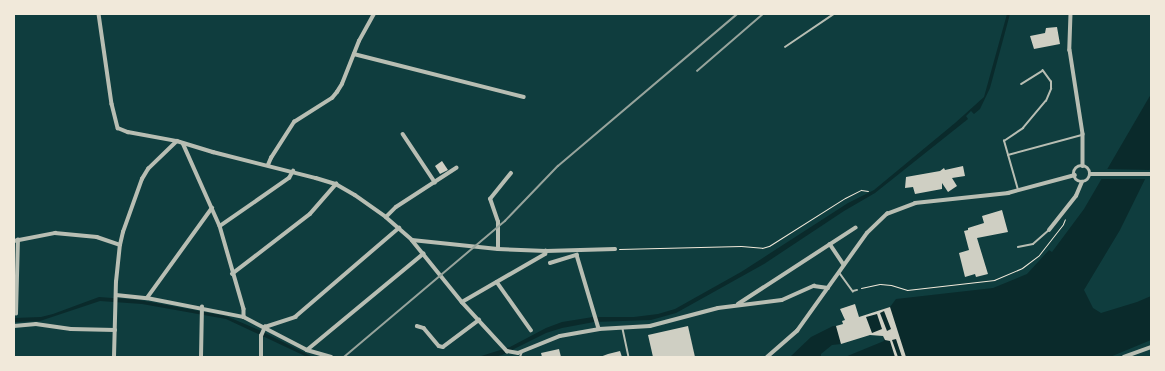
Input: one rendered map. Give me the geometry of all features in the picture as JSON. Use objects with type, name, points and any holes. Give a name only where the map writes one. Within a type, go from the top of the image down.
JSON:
[{"type":"street","points":[[99,14],[112,104],[118,128],[128,132],[177,141],[226,156],[293,171],[336,184],[370,204],[386,216],[412,240],[462,302],[507,351],[520,354],[560,336],[599,329],[623,329],[662,324],[737,304],[764,303],[782,300],[814,286],[828,288]]},
{"type":"street","points":[[268,165],[294,122],[332,98],[338,92],[354,54],[374,14]]},
{"type":"street","points":[[1071,14],[1070,50],[1083,134],[1083,166]]},
{"type":"street","points":[[354,54],[524,97]]},
{"type":"street","points":[[403,134],[435,182]]},
{"type":"street","points":[[114,357],[115,303],[120,245],[142,179],[148,169],[177,141]]},
{"type":"street","points":[[183,143],[220,226],[232,274],[244,309],[244,317]]},
{"type":"street","points":[[1083,166],[1087,168],[1090,174]]},
{"type":"street","points":[[1082,182],[1077,180],[1075,175],[1077,168],[1083,166]]},
{"type":"street","points":[[386,216],[456,168]]},
{"type":"street","points":[[220,226],[289,178],[293,171]]},
{"type":"street","points":[[498,249],[498,222],[490,199],[511,173]]},
{"type":"street","points":[[1090,174],[1151,174]]},
{"type":"street","points":[[1048,230],[1076,196],[1082,182],[1087,180],[1090,174]]},
{"type":"street","points":[[767,357],[797,331],[867,233],[887,214],[895,210],[930,200],[986,196],[1018,190],[1075,175]]},
{"type":"street","points":[[232,274],[310,214],[336,184]]},
{"type":"street","points":[[147,298],[212,208]]},
{"type":"street","points":[[264,329],[295,317],[399,228]]},
{"type":"street","points":[[737,304],[855,228]]},
{"type":"street","points":[[16,314],[16,241],[55,233],[97,237],[120,245]]},
{"type":"street","points":[[412,240],[498,249],[546,251],[615,249]]},
{"type":"street","points":[[830,244],[844,265]]},
{"type":"street","points":[[558,250],[560,260]]},
{"type":"street","points":[[462,302],[545,254],[546,251]]},
{"type":"street","points":[[307,350],[423,254]]},
{"type":"street","points":[[550,263],[577,255],[599,329]]},
{"type":"street","points":[[497,282],[531,330]]},
{"type":"street","points":[[116,296],[147,298],[244,317],[264,329],[307,350],[331,357]]},
{"type":"street","points":[[201,357],[202,309]]},
{"type":"street","points":[[417,326],[424,328],[439,346],[443,347],[479,320]]},
{"type":"street","points":[[14,326],[36,324],[71,329],[115,330]]},
{"type":"street","points":[[261,357],[262,336],[264,329]]},
{"type":"street","points":[[1124,357],[1151,347]]},
{"type":"lane","points":[[785,47],[834,14]]},
{"type":"lane","points":[[1018,190],[1004,141],[1023,128],[1046,101],[1051,89],[1051,82],[1043,71],[1022,84]]},
{"type":"lane","points":[[1008,155],[1083,134]]},
{"type":"lane","points":[[1018,247],[1033,244],[1048,230]]},
{"type":"lane","points":[[839,272],[844,276],[853,291],[857,290]]},
{"type":"lane","points":[[623,329],[628,357]]},
{"type":"path","points":[[615,249],[741,246],[762,248],[770,246],[845,198],[861,190],[868,191]]},
{"type":"path","points":[[857,290],[880,284],[891,285],[907,290],[994,280],[1022,268],[1039,255],[1063,224],[1065,219],[1062,214]]},
{"type":"water","points":[[1007,14],[1010,14],[990,88],[980,109],[974,114],[971,111],[966,116],[968,119],[875,193],[844,211],[764,264],[676,313],[651,320],[594,322],[562,328],[546,333],[502,355],[494,357],[478,357],[510,347],[546,328],[562,322],[593,317],[634,317],[658,314],[675,309],[741,272],[848,203],[874,190],[984,97]]},
{"type":"water","points":[[1151,94],[1151,167],[1120,230],[1084,290],[1093,308],[1101,313],[1151,296],[1151,340],[1110,357],[845,357],[884,341],[883,333],[864,334],[861,317],[890,307],[896,299],[993,288],[1027,274],[1049,250],[1052,252],[1084,209]]},
{"type":"water","points":[[99,297],[139,300],[226,316],[259,330],[313,357],[305,356],[226,319],[142,304],[100,301],[40,321],[14,322],[14,318],[41,317]]},
{"type":"water","points":[[833,326],[836,326],[841,344],[832,345],[821,354],[821,357],[790,357],[811,337]]},
{"type":"pier","points":[[1106,169],[1151,170],[1151,172],[1147,179],[1099,179]]},
{"type":"building","points":[[1057,27],[1060,44],[1034,49],[1030,36],[1045,33],[1046,28]]},
{"type":"building","points":[[442,161],[448,170],[440,174],[435,166]]},
{"type":"building","points":[[963,166],[965,176],[952,178],[957,186],[948,192],[942,183],[942,189],[915,194],[913,187],[905,188],[906,177],[940,171],[944,168],[945,170]]},
{"type":"building","points":[[1002,210],[1008,232],[977,238],[988,274],[976,277],[975,274],[965,277],[959,253],[969,250],[964,231],[968,230],[968,228],[984,223],[982,216]]},
{"type":"building","points":[[855,304],[859,317],[890,307],[906,357],[902,357],[896,339],[892,340],[898,357],[895,357],[890,341],[885,340],[883,336],[870,335],[841,344],[836,326],[843,324],[842,321],[845,320],[840,309]],"holes":[[[884,311],[891,329],[887,331],[880,313]],[[877,314],[882,329],[872,333],[866,317]]]},
{"type":"building","points":[[688,326],[695,357],[653,357],[648,335]]},
{"type":"building","points":[[559,349],[561,357],[542,357],[541,353]]},
{"type":"building","points":[[620,351],[622,357],[600,357],[608,354]]},
{"type":"railway","points":[[344,357],[505,221],[558,166],[737,14]]},
{"type":"railway","points":[[697,71],[763,14]]}]
